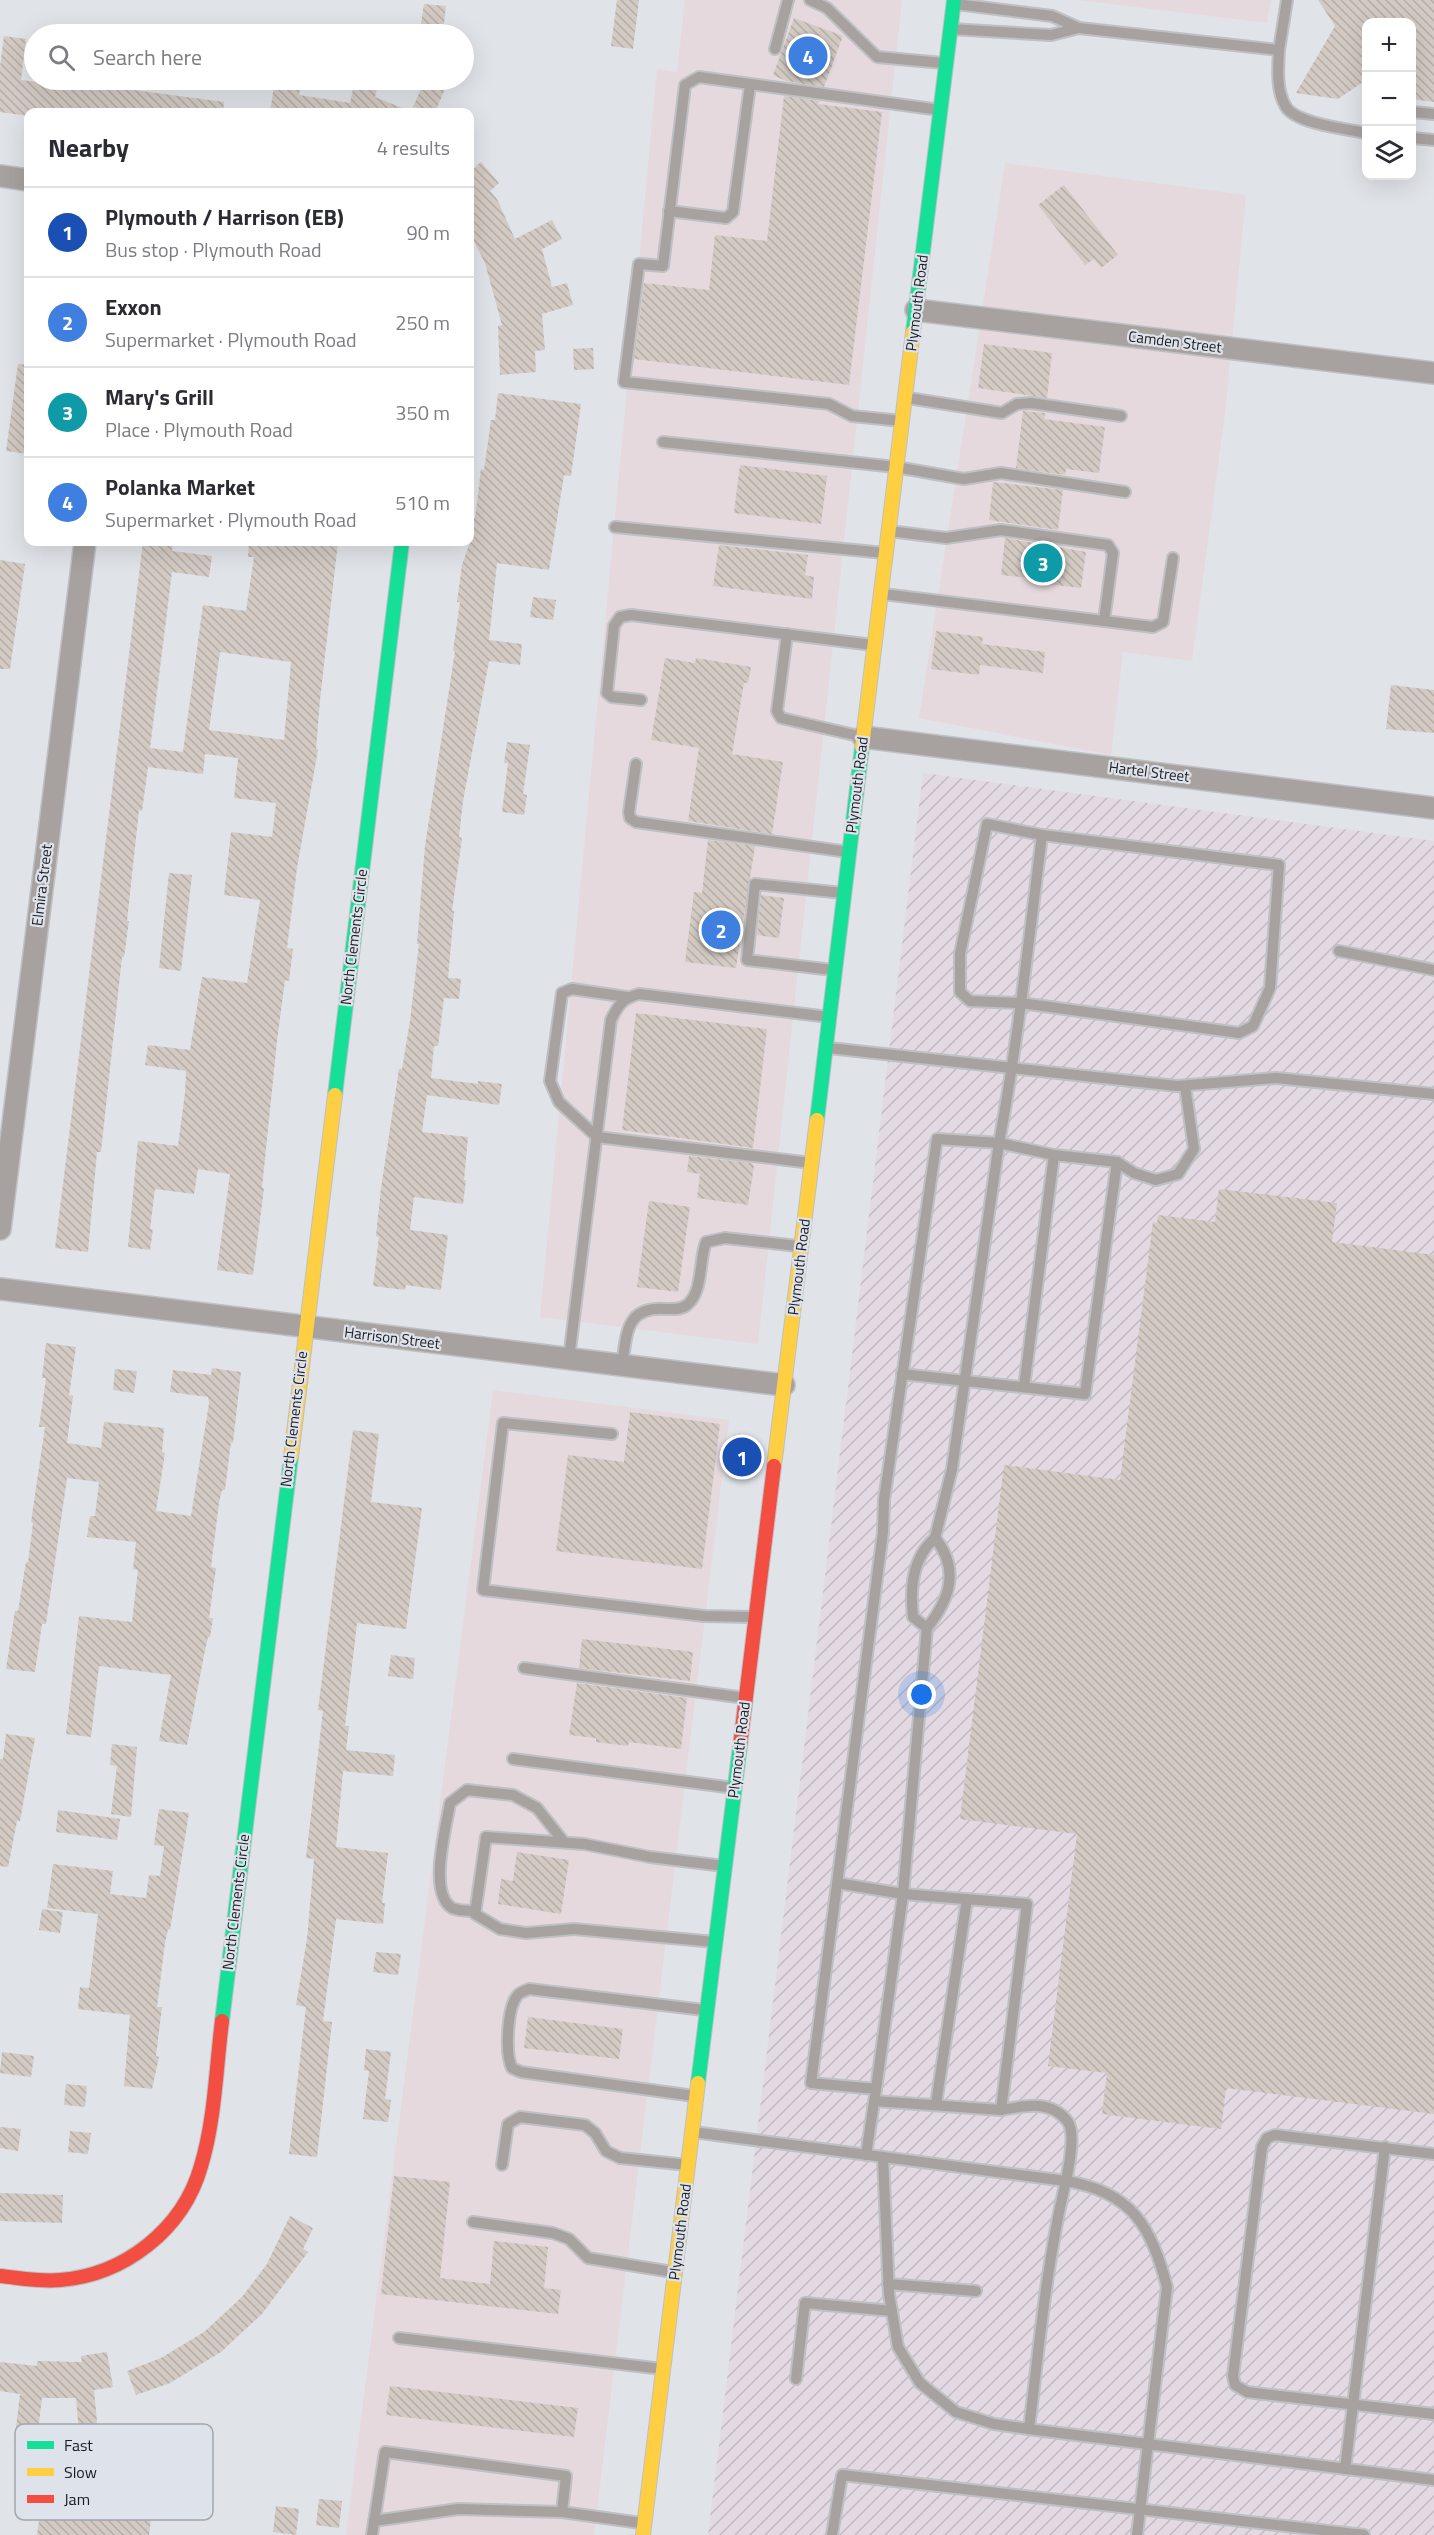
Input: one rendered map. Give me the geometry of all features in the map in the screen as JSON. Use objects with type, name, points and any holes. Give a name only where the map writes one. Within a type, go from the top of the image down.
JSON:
[{"type":"main road","name":"Plymouth Road","points":[[644,2529],[873,645],[954,2]]},
{"type":"main road","name":"North Clements Circle","points":[[0,2276],[58,2280],[78,2278],[120,2264],[145,2249],[169,2227],[191,2194],[201,2170],[209,2123],[402,546]]},
{"type":"street","points":[[0,176],[24,179]]},
{"type":"street","name":"Camden Street","points":[[916,310],[1434,373]]},
{"type":"street","name":"Elmira Street","points":[[0,1229],[85,546]]},
{"type":"street","name":"Hartel Street","points":[[863,737],[1434,808]]},
{"type":"street","name":"Harrison Street","points":[[0,1289],[784,1385]]},
{"type":"lane","points":[[774,50],[788,0]]},
{"type":"lane","points":[[810,0],[827,8],[877,57],[946,63]]},
{"type":"lane","points":[[1287,0],[1279,50],[1278,83],[1286,107],[1300,118],[1362,132]]},
{"type":"lane","points":[[954,2],[1052,16],[1079,28],[1279,50]]},
{"type":"lane","points":[[951,29],[1051,35],[1079,28]]},
{"type":"lane","points":[[902,421],[852,416],[830,404],[624,382],[639,264],[663,266],[685,85],[699,77],[940,110]]},
{"type":"lane","points":[[669,211],[726,218],[734,212],[750,85]]},
{"type":"lane","points":[[1416,112],[1434,114]]},
{"type":"lane","points":[[1416,138],[1434,140]]},
{"type":"lane","points":[[905,398],[1002,414],[1017,404],[1030,403],[1121,416]]},
{"type":"lane","points":[[663,442],[896,467],[964,479],[1001,473],[1125,492]]},
{"type":"lane","points":[[615,527],[885,553]]},
{"type":"lane","points":[[888,531],[946,538],[1001,530],[1108,545],[1113,554],[1104,621]]},
{"type":"lane","points":[[880,593],[1153,627],[1163,622],[1173,558]]},
{"type":"lane","points":[[641,700],[612,697],[607,693],[614,626],[620,617],[631,615],[873,645]]},
{"type":"lane","points":[[788,634],[777,711],[781,718],[863,737]]},
{"type":"lane","points":[[636,764],[629,812],[630,818],[636,822],[848,852]]},
{"type":"lane","points":[[987,824],[1042,835],[1279,865],[1270,988],[1253,1026],[1239,1033],[1022,1003],[970,1001],[960,992],[960,954],[987,824]]},
{"type":"lane","points":[[927,1628],[913,1617],[911,1596],[913,1579],[922,1550],[934,1538],[952,1469],[999,1143],[1013,1068],[1042,835]]},
{"type":"lane","points":[[835,970],[747,960],[755,884],[844,893]]},
{"type":"lane","points":[[1339,951],[1434,970]]},
{"type":"lane","points":[[811,1163],[597,1137],[559,1102],[550,1081],[558,1006],[562,993],[572,989],[627,997],[639,994],[829,1017]]},
{"type":"lane","points":[[569,1358],[611,1020],[617,1006],[627,997]]},
{"type":"lane","points":[[825,1048],[1185,1086],[1276,1078],[1434,1094]]},
{"type":"lane","points":[[876,2089],[811,2083],[883,1532],[884,1500],[937,1139],[999,1143],[1054,1155],[1117,1162],[1134,1173],[1156,1180],[1178,1174],[1194,1149],[1185,1086]]},
{"type":"lane","points":[[1024,1387],[1054,1155]]},
{"type":"lane","points":[[902,1374],[1085,1394],[1117,1162]]},
{"type":"lane","points":[[622,1365],[628,1327],[641,1312],[652,1308],[676,1309],[687,1306],[693,1298],[706,1242],[724,1238],[801,1246]]},
{"type":"lane","points":[[612,1434],[503,1424],[483,1590],[704,1616],[756,1617]]},
{"type":"lane","points":[[866,2155],[903,1894],[927,1628],[944,1608],[951,1579],[946,1551],[934,1538]]},
{"type":"lane","points":[[524,1668],[746,1698]]},
{"type":"lane","points":[[513,1759],[735,1788]]},
{"type":"lane","points":[[475,1911],[454,1910],[448,1905],[438,1882],[450,1803],[454,1797],[472,1790],[513,1795],[537,1808],[564,1842]]},
{"type":"lane","points":[[716,1942],[574,1929],[526,1933],[500,1929],[475,1914],[475,1911],[486,1837],[564,1842],[650,1857],[725,1866]]},
{"type":"lane","points":[[837,1883],[903,1894],[1027,1904],[1001,2110]]},
{"type":"lane","points":[[936,2104],[967,1899]]},
{"type":"lane","points":[[697,2097],[512,2068],[506,2056],[512,2015],[518,1994],[529,1989],[707,2011]]},
{"type":"lane","points":[[875,2102],[936,2104],[1001,2110],[1035,2104],[1055,2111],[1069,2124],[1071,2145],[1066,2181],[1052,2241],[1029,2429]]},
{"type":"lane","points":[[502,2165],[508,2124],[520,2117],[585,2125],[595,2133],[606,2151],[620,2158],[688,2166]]},
{"type":"lane","points":[[692,2132],[1093,2185],[1116,2196],[1142,2221],[1158,2251],[1167,2287],[1150,2445],[1137,2535]]},
{"type":"lane","points":[[1434,2154],[1275,2135],[1267,2138],[1262,2146],[1234,2364],[1235,2385],[1247,2392],[1434,2414]]},
{"type":"lane","points":[[1345,2469],[1355,2404],[1385,2147]]},
{"type":"lane","points":[[883,2158],[888,2284],[898,2347],[920,2383],[956,2412],[994,2424],[1029,2429],[1434,2480]]},
{"type":"lane","points":[[473,2222],[553,2233],[569,2239],[579,2251],[595,2260],[675,2272]]},
{"type":"lane","points":[[888,2284],[976,2290]]},
{"type":"lane","points":[[796,2379],[806,2303],[892,2312]]},
{"type":"lane","points":[[399,2338],[663,2369]]},
{"type":"lane","points":[[372,2535],[385,2452],[566,2476],[562,2512]]},
{"type":"lane","points":[[832,2535],[842,2475],[1364,2535]]},
{"type":"lane","points":[[374,2521],[458,2509],[562,2512],[644,2529]]},
{"type":"shaded area","points":[[685,0],[902,0],[758,1344],[540,1317],[657,69],[677,72]]},
{"type":"shaded area","points":[[1078,0],[1271,0],[1267,23]]},
{"type":"shaded area","points":[[1005,163],[1246,195],[1225,413],[1192,661],[1123,652],[1111,755],[919,718]]},
{"type":"shaded area","points":[[923,773],[1434,841],[1434,2535],[708,2535]]},
{"type":"shaded area","points":[[493,1390],[729,1420],[594,2535],[346,2535]]},
{"type":"building","points":[[617,0],[639,0],[633,49],[611,46]]},
{"type":"building","points":[[1318,0],[1434,0],[1434,102],[1416,100],[1416,18],[1362,18],[1362,83],[1338,99],[1296,93],[1335,26]]},
{"type":"building","points":[[424,4],[446,6],[444,24],[421,24]]},
{"type":"building","points":[[794,18],[843,36],[824,87],[786,81],[773,75]]},
{"type":"building","points":[[4,36],[24,39],[21,80],[24,80],[24,90],[133,90],[224,102],[223,108],[24,108],[24,115],[0,112],[0,67]]},
{"type":"building","points":[[273,90],[300,90],[299,95],[350,103],[353,90],[377,90],[375,97],[402,108],[271,108]]},
{"type":"building","points":[[421,90],[445,90],[437,108],[413,107]]},
{"type":"building","points":[[784,96],[819,101],[818,104],[882,112],[849,385],[634,359],[644,283],[709,290],[715,235],[767,241]]},
{"type":"building","points":[[481,162],[499,183],[490,191],[497,199],[515,239],[552,220],[562,239],[542,249],[552,287],[567,283],[573,305],[542,314],[545,350],[535,351],[536,372],[500,375],[498,326],[502,325],[485,263],[474,241],[474,168]]},
{"type":"building","points":[[1064,185],[1118,255],[1101,268],[1094,259],[1085,265],[1038,205]]},
{"type":"building","points":[[984,344],[1052,353],[1047,398],[978,388]]},
{"type":"building","points":[[593,348],[594,369],[574,370],[573,349]]},
{"type":"building","points":[[18,364],[24,365],[24,453],[6,451]]},
{"type":"building","points":[[498,393],[581,404],[571,476],[564,475],[549,570],[497,563],[489,640],[522,644],[520,665],[489,661],[463,801],[459,837],[462,838],[452,911],[454,911],[448,978],[461,979],[459,999],[444,998],[438,1046],[434,1046],[431,1078],[478,1084],[478,1081],[502,1084],[499,1105],[427,1095],[422,1132],[468,1137],[464,1180],[466,1180],[463,1204],[414,1197],[410,1230],[448,1235],[441,1290],[406,1285],[405,1290],[373,1286],[379,1237],[376,1236],[399,1069],[402,1069],[410,1021],[419,944],[417,944],[425,846],[455,651],[453,651],[460,602],[457,602],[462,565],[469,546],[474,546],[474,518],[481,469],[484,470],[491,420],[495,420]]},
{"type":"building","points":[[1023,411],[1045,413],[1044,419],[1105,427],[1099,473],[1066,469],[1065,475],[1016,468]]},
{"type":"building","points":[[740,465],[827,476],[821,524],[734,513]]},
{"type":"building","points":[[993,482],[1063,490],[1058,530],[989,520]]},
{"type":"building","points":[[1005,538],[1086,552],[1081,588],[1031,582],[1032,578],[1001,575]]},
{"type":"building","points":[[719,545],[808,555],[805,575],[814,577],[812,599],[713,586]]},
{"type":"building","points":[[143,546],[173,546],[172,551],[212,556],[209,577],[172,572],[150,748],[183,752],[203,605],[246,611],[254,557],[248,557],[249,546],[338,546],[320,700],[316,749],[318,750],[297,868],[287,948],[293,949],[289,981],[285,980],[277,1041],[262,1188],[264,1188],[253,1275],[217,1270],[230,1174],[198,1169],[194,1194],[155,1189],[150,1250],[128,1247],[138,1141],[178,1146],[185,1093],[186,1071],[145,1065],[148,1045],[190,1050],[202,977],[247,983],[260,900],[224,895],[231,832],[272,837],[276,803],[234,798],[238,758],[205,754],[203,774],[148,767],[142,811],[139,810],[127,921],[129,921],[124,957],[122,957],[101,1152],[97,1152],[88,1252],[55,1248]],"holes":[[[220,652],[291,662],[284,740],[209,730]]]},
{"type":"building","points":[[0,560],[25,564],[10,669],[0,669]]},
{"type":"building","points":[[533,597],[556,600],[553,620],[530,617]]},
{"type":"building","points":[[936,631],[983,637],[982,644],[1045,652],[1043,673],[980,665],[979,675],[931,669]]},
{"type":"building","points":[[665,658],[695,663],[696,658],[751,667],[748,683],[744,683],[732,754],[783,762],[772,834],[688,821],[699,748],[651,740]]},
{"type":"building","points":[[1391,685],[1434,690],[1434,733],[1386,729]]},
{"type":"building","points":[[507,742],[530,745],[523,794],[527,795],[524,815],[502,812],[508,763],[504,763]]},
{"type":"building","points":[[708,840],[755,846],[736,968],[685,962],[694,892],[702,893]]},
{"type":"building","points":[[169,873],[192,875],[181,971],[159,968]]},
{"type":"building","points":[[761,895],[784,898],[779,938],[757,935]]},
{"type":"building","points":[[636,1013],[767,1029],[753,1148],[622,1130]]},
{"type":"building","points":[[689,1156],[751,1163],[754,1166],[748,1205],[697,1198],[700,1174],[687,1172]]},
{"type":"building","points":[[1219,1189],[1337,1203],[1332,1242],[1434,1255],[1434,2114],[1226,2088],[1221,2129],[1102,2114],[1107,2073],[1048,2066],[1077,1834],[960,1819],[1004,1465],[1120,1480],[1153,1222],[1157,1223],[1158,1215],[1215,1222]]},
{"type":"building","points":[[649,1201],[690,1207],[678,1292],[637,1287]]},
{"type":"building","points":[[46,1343],[76,1347],[69,1395],[73,1396],[67,1443],[101,1448],[104,1422],[164,1428],[162,1452],[165,1453],[156,1511],[191,1516],[209,1403],[208,1397],[170,1392],[173,1370],[211,1375],[212,1368],[241,1372],[233,1443],[231,1442],[225,1490],[222,1490],[219,1503],[211,1567],[216,1568],[209,1618],[213,1618],[187,1745],[159,1741],[171,1675],[99,1666],[91,1737],[66,1734],[79,1616],[132,1622],[138,1570],[133,1569],[136,1542],[87,1537],[90,1516],[95,1516],[99,1482],[67,1478],[46,1624],[42,1624],[35,1672],[6,1669],[15,1611],[18,1611],[26,1562],[28,1562],[33,1523],[31,1522],[45,1427],[39,1427],[46,1378],[42,1378]]},
{"type":"building","points":[[115,1369],[137,1371],[134,1393],[113,1390]]},
{"type":"building","points":[[630,1412],[720,1424],[702,1569],[556,1551],[568,1455],[624,1462]]},
{"type":"building","points":[[353,1430],[379,1434],[371,1502],[422,1508],[406,1629],[357,1623],[345,1726],[349,1726],[346,1750],[395,1755],[393,1776],[343,1771],[336,1847],[388,1853],[382,1903],[385,1903],[383,1924],[336,1919],[323,2021],[332,2022],[317,2157],[289,2154],[306,2007],[296,2005],[307,1939],[314,1859],[306,1858],[323,1711],[318,1710]]},
{"type":"building","points":[[582,1639],[693,1652],[690,1681],[579,1668]]},
{"type":"building","points":[[391,1655],[415,1658],[413,1679],[388,1676]]},
{"type":"building","points":[[577,1683],[687,1698],[681,1749],[629,1742],[628,1746],[596,1742],[596,1738],[569,1735]]},
{"type":"building","points":[[6,1734],[35,1738],[20,1821],[17,1821],[8,1867],[0,1866],[0,1759],[3,1759]]},
{"type":"building","points":[[112,1744],[137,1747],[131,1817],[111,1814],[117,1766],[110,1765]]},
{"type":"building","points":[[159,1809],[189,1813],[170,1930],[168,1929],[165,1943],[157,2007],[162,2007],[156,2056],[159,2057],[152,2089],[124,2086],[130,2015],[78,2009],[80,1987],[89,1988],[98,1914],[47,1908],[53,1864],[113,1871],[110,1894],[146,1898],[149,1875],[160,1876],[164,1846],[154,1845]]},
{"type":"building","points":[[58,1810],[120,1819],[117,1840],[56,1832]]},
{"type":"building","points":[[517,1852],[569,1860],[561,1914],[498,1904],[501,1879],[513,1881]]},
{"type":"building","points":[[42,1909],[63,1912],[60,1933],[39,1930]]},
{"type":"building","points":[[376,1952],[401,1954],[398,1975],[373,1972]]},
{"type":"building","points":[[528,2017],[623,2029],[619,2059],[524,2048]]},
{"type":"building","points":[[366,2049],[391,2052],[385,2099],[391,2100],[388,2122],[363,2119],[369,2071],[364,2070]]},
{"type":"building","points":[[2,2052],[34,2056],[31,2077],[0,2073]]},
{"type":"building","points":[[66,2084],[87,2086],[85,2107],[64,2105]]},
{"type":"building","points":[[0,2127],[21,2129],[18,2151],[0,2148]]},
{"type":"building","points":[[70,2131],[91,2133],[88,2154],[68,2152]]},
{"type":"building","points":[[394,2176],[450,2182],[440,2278],[490,2284],[494,2241],[548,2247],[544,2288],[561,2290],[558,2314],[381,2294]]},
{"type":"building","points":[[0,2193],[63,2195],[62,2223],[0,2221]]},
{"type":"building","points":[[290,2216],[313,2228],[303,2249],[308,2252],[262,2314],[221,2352],[170,2383],[136,2395],[127,2371],[161,2358],[204,2332],[242,2297],[267,2264]]},
{"type":"building","points":[[107,2352],[113,2387],[94,2390],[97,2424],[78,2424],[76,2398],[42,2398],[39,2424],[16,2424],[20,2394],[0,2391],[0,2362],[37,2366],[37,2361],[82,2362],[81,2356]]},
{"type":"building","points":[[390,2386],[578,2408],[574,2437],[386,2415]]},
{"type":"building","points":[[319,2499],[342,2501],[339,2528],[316,2525]]},
{"type":"building","points":[[276,2506],[299,2509],[296,2535],[273,2532]]},
{"type":"building","points":[[39,2520],[151,2520],[149,2535],[37,2535]]},
{"type":"traffic: fast","points":[[913,332],[954,0]]},
{"type":"traffic: fast","points":[[335,1095],[402,546]]},
{"type":"traffic: fast","points":[[817,1120],[862,747]]},
{"type":"traffic: fast","points":[[222,2021],[291,1457]]},
{"type":"traffic: fast","points":[[698,2083],[740,1746]]},
{"type":"traffic: slow","points":[[862,747],[913,332]]},
{"type":"traffic: slow","points":[[291,1457],[335,1095]]},
{"type":"traffic: slow","points":[[774,1466],[817,1120]]},
{"type":"traffic: slow","points":[[643,2535],[698,2083]]},
{"type":"traffic: jam","points":[[740,1746],[774,1466]]},
{"type":"traffic: jam","points":[[0,2276],[30,2280],[60,2280],[84,2276],[128,2259],[165,2229],[180,2210],[192,2189],[206,2148],[222,2021]]},
{"type":"place","name":"Polanka Market","points":[[808,56]]},
{"type":"place","name":"Mary's Grill","points":[[1043,563]]},
{"type":"place","name":"Exxon","points":[[721,930]]},
{"type":"place","name":"Plymouth / Harrison (EB)","points":[[742,1457]]}]
